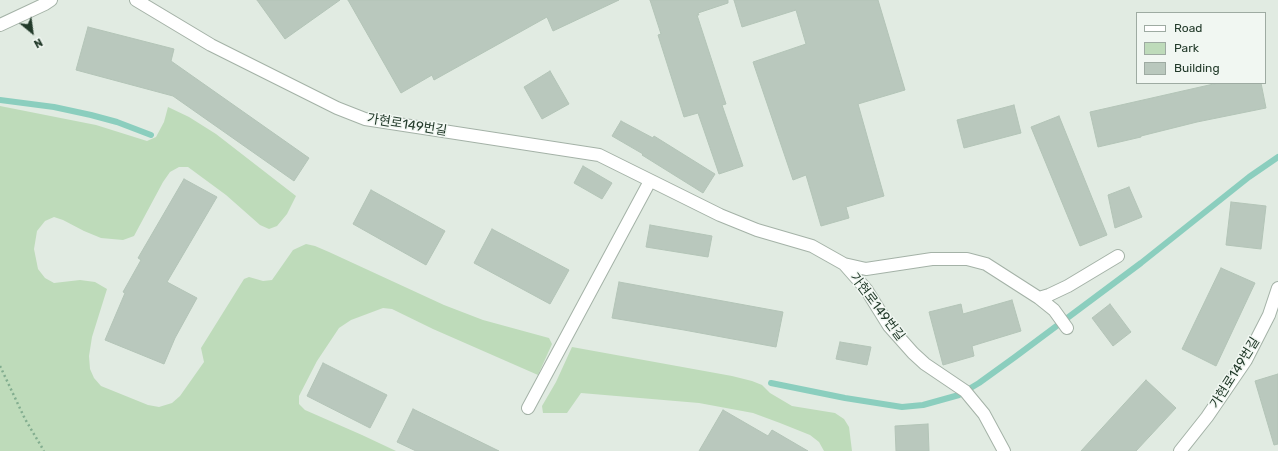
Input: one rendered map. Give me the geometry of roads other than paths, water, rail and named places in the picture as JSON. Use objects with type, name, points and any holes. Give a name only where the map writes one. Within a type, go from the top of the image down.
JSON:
[{"type":"lane","points":[[0,24],[45,4],[50,0]]},
{"type":"lane","name":"가현로149번길","points":[[136,0],[211,45],[337,108],[365,119],[599,155],[720,215],[750,227],[812,246],[844,264],[866,289],[889,326],[913,353],[925,364],[965,391],[984,414],[1004,451]]},
{"type":"lane","points":[[528,408],[650,181]]},
{"type":"lane","points":[[1039,298],[1068,286],[1118,256]]},
{"type":"lane","points":[[844,264],[866,269],[932,259],[968,259],[986,264],[1039,298],[1054,310],[1067,328]]},
{"type":"lane","name":"가현로149번길","points":[[1180,451],[1207,417],[1246,360],[1269,315],[1278,288]]},
{"type":"waterway","points":[[0,100],[54,107],[91,115],[117,122],[151,135]]},
{"type":"waterway","points":[[771,383],[845,398],[902,407],[923,405],[959,395],[979,383],[1015,357],[1141,263],[1249,177],[1278,157]]}]
